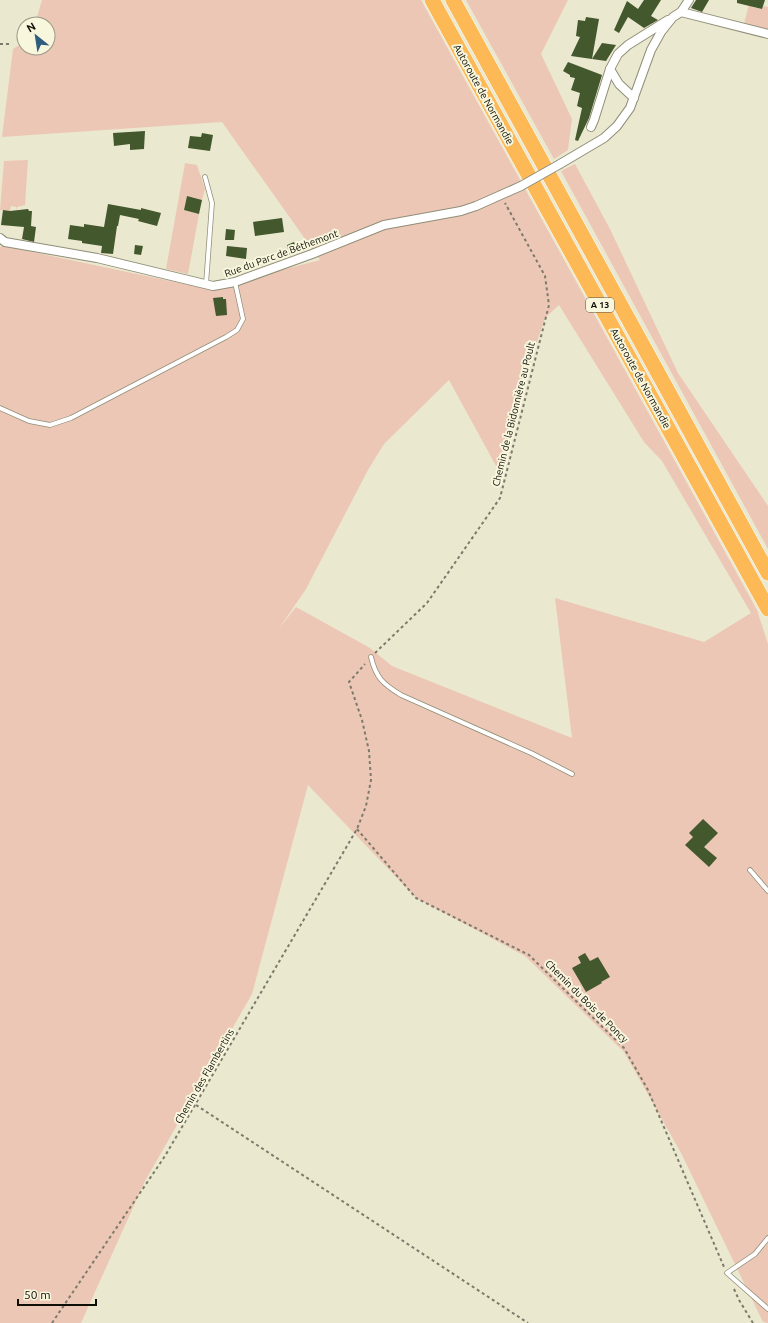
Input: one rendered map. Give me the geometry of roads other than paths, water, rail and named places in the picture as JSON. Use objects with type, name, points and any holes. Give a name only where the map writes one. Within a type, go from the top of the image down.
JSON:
[{"type":"highway","name":"Autoroute de Normandie","points":[[432,0],[768,609]]},
{"type":"highway","name":"Autoroute de Normandie","points":[[453,0],[768,574]]},
{"type":"street","points":[[591,127],[610,69],[618,54],[628,45],[681,12],[690,0]]},
{"type":"street","points":[[681,12],[768,34]]},
{"type":"street","name":"Rue du Parc de Béthemont","points":[[0,238],[5,242],[97,258],[213,286],[235,282],[312,254],[384,225],[461,212],[521,186],[604,138],[617,126],[630,108],[651,50],[661,32],[673,17]]},
{"type":"street","points":[[610,69],[619,84],[634,98]]},
{"type":"lane","points":[[205,177],[212,202],[206,284]]},
{"type":"lane","points":[[0,408],[29,421],[50,425],[72,418],[237,330],[243,319],[235,282]]},
{"type":"lane","points":[[371,658],[374,670],[378,677],[390,688],[401,695],[531,753],[572,774]]},
{"type":"lane","points":[[750,870],[768,891]]},
{"type":"lane","points":[[768,1238],[755,1254],[727,1273],[768,1309]]}]
